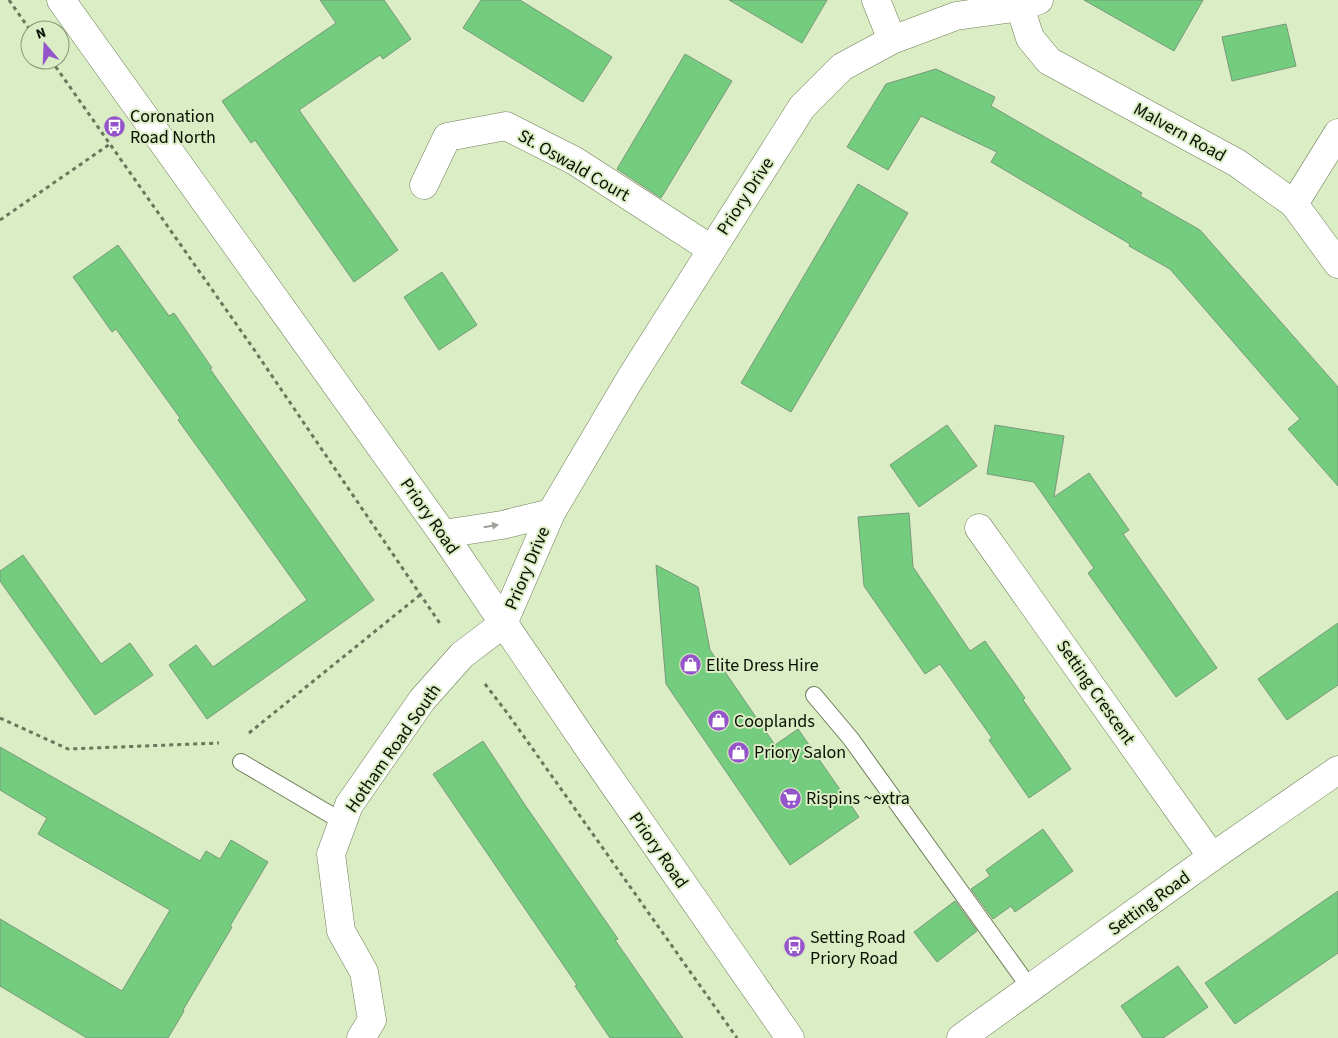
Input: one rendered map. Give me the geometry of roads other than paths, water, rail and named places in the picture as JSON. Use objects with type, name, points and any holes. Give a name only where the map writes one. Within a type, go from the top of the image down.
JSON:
[{"type":"street","name":"Priory Road","points":[[62,0],[443,534],[503,624],[790,1038]]},
{"type":"street","points":[[876,0],[892,40]]},
{"type":"street","name":"Priory Drive","points":[[503,624],[551,513],[630,379],[802,107],[842,67],[892,40],[956,16],[1029,4]]},
{"type":"street","name":"Malvern Road","points":[[1029,4],[1030,38],[1049,60],[1237,163],[1294,204],[1338,264]]},
{"type":"street","name":"St. Oswald Court","points":[[424,185],[447,137],[506,126],[575,161],[711,249]]},
{"type":"street","points":[[1294,204],[1338,133]]},
{"type":"street","name":"Priory Drive","points":[[443,534],[502,525],[551,513]]},
{"type":"street","name":"Setting Crescent","points":[[980,528],[1212,857]]},
{"type":"street","name":"Hotham Road South","points":[[361,1038],[372,1020],[364,972],[341,931],[331,854],[349,805],[422,700],[462,655],[503,624]]},
{"type":"street","name":"Setting Road","points":[[961,1038],[1212,857],[1338,770]]},
{"type":"lane","points":[[814,695],[851,739],[1030,988]]},
{"type":"lane","points":[[241,762],[343,822]]},
{"type":"place","name":"Coronation Road North","points":[[114,126]]},
{"type":"place","name":"Elite Dress Hire","points":[[690,665]]},
{"type":"place","name":"Cooplands","points":[[718,721]]},
{"type":"place","name":"Priory Salon","points":[[738,752]]},
{"type":"place","name":"Rispins ~extra","points":[[790,798]]},
{"type":"place","name":"Setting Road Priory Road","points":[[794,947]]}]
